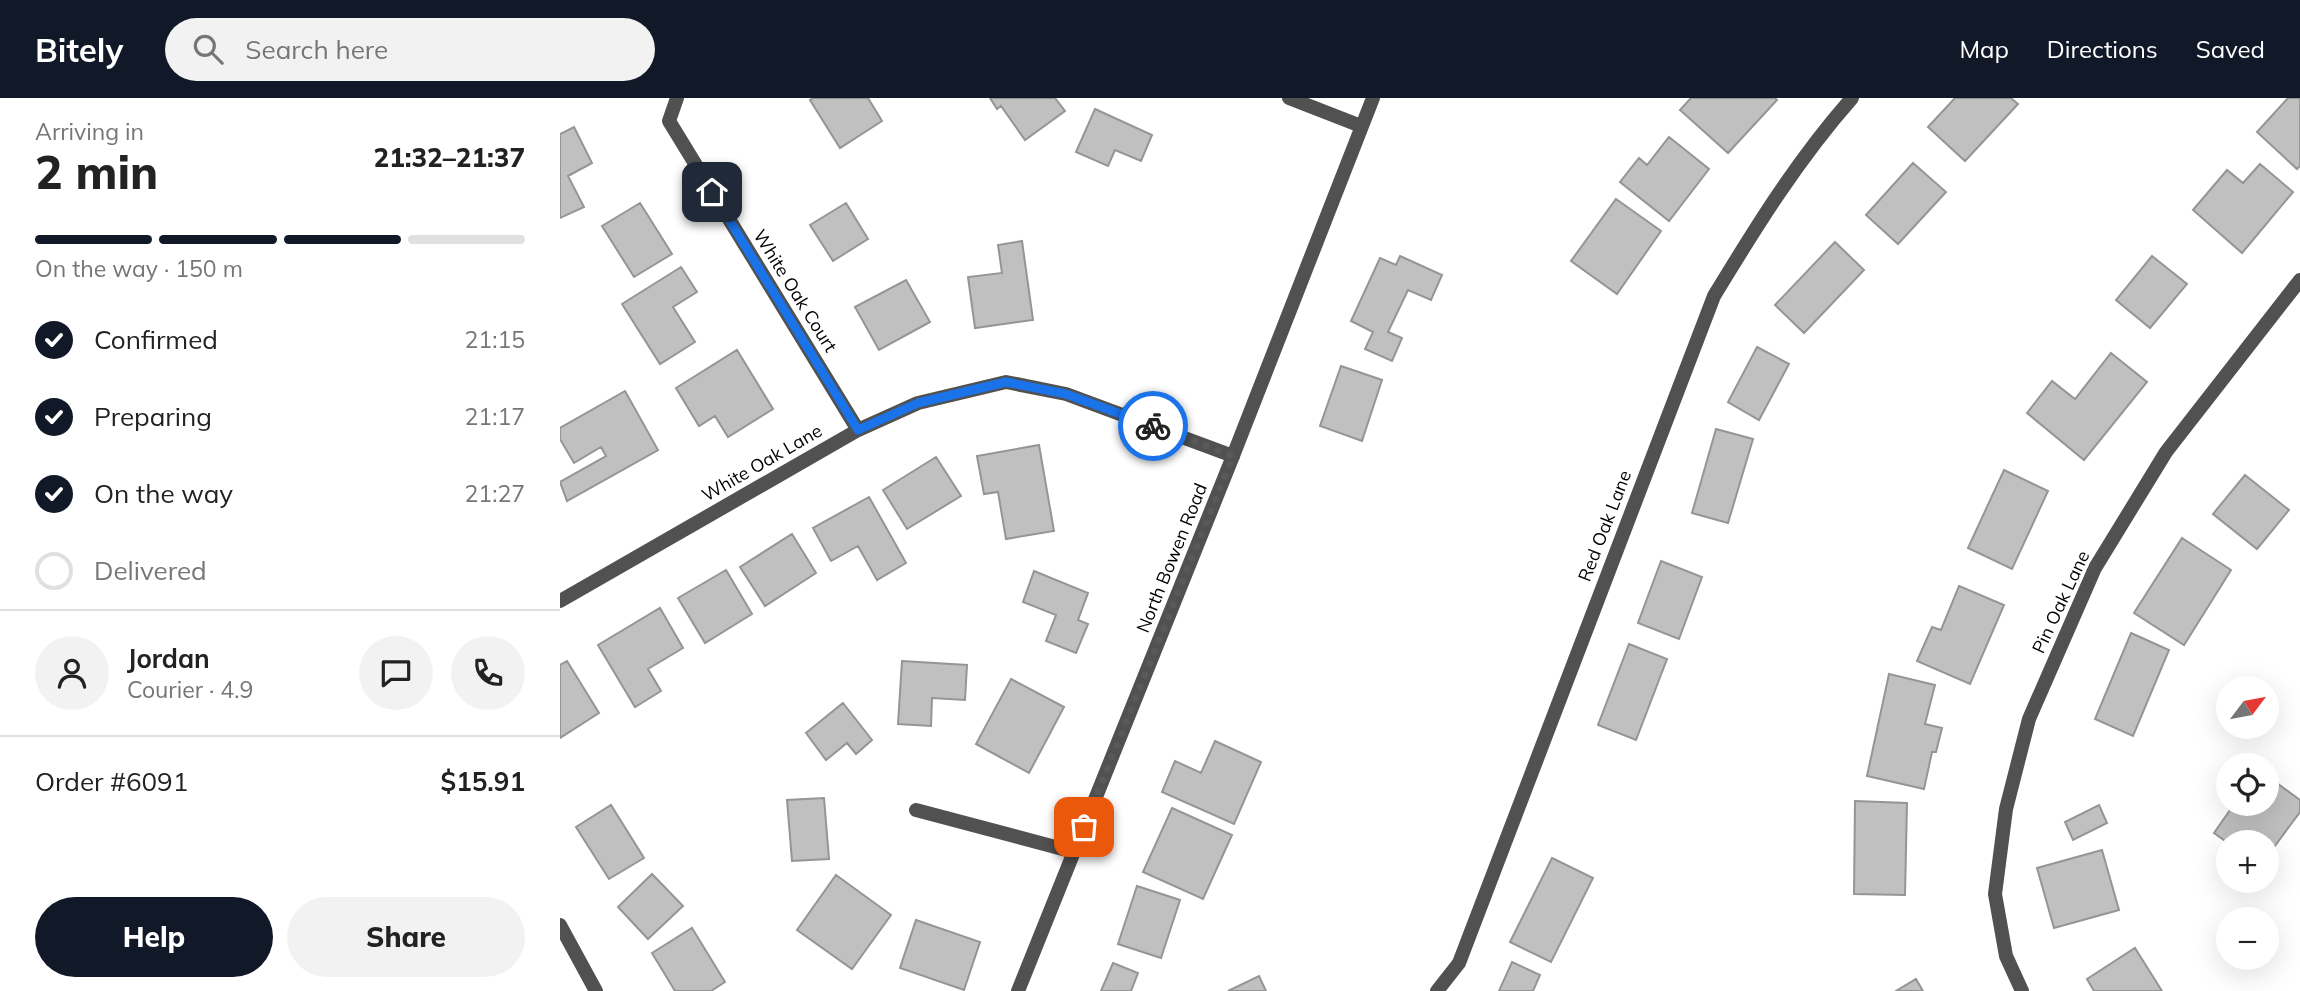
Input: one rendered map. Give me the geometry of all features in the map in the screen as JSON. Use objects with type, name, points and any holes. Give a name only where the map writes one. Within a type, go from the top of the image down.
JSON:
[{"type":"street","name":"White Oak Court","points":[[677,98],[668,121],[858,430]]},
{"type":"street","points":[[1289,98],[1361,126]]},
{"type":"street","name":"North Bowen Road","points":[[1018,991],[1233,456],[1373,98]]},
{"type":"street","name":"Red Oak Lane","points":[[1437,991],[1459,962],[1714,296],[1771,203],[1825,128],[1852,98]]},
{"type":"street","name":"Pin Oak Lane","points":[[2022,991],[2006,956],[1995,894],[2006,809],[2029,719],[2095,568],[2166,452],[2300,280]]},
{"type":"street","name":"White Oak Lane","points":[[560,601],[858,430],[918,403],[1006,382],[1066,394],[1233,456]]},
{"type":"street","points":[[916,810],[1074,852]]},
{"type":"street","points":[[560,925],[596,991]]},
{"type":"building","points":[[868,98],[882,121],[840,148],[810,100]]},
{"type":"building","points":[[990,98],[1055,98],[1065,111],[1025,140],[1001,106],[997,109]]},
{"type":"building","points":[[1691,98],[1777,100],[1728,153],[1680,110]]},
{"type":"building","points":[[1955,98],[2011,98],[2018,104],[1965,161],[1928,127]]},
{"type":"building","points":[[2288,98],[2300,98],[2300,166],[2297,169],[2257,132]]},
{"type":"building","points":[[1095,109],[1152,135],[1141,161],[1115,150],[1108,166],[1076,152]]},
{"type":"building","points":[[574,127],[592,163],[568,176],[584,207],[560,218],[560,134]]},
{"type":"building","points":[[1669,137],[1709,169],[1669,221],[1620,182],[1639,158],[1647,165]]},
{"type":"building","points":[[1913,163],[1946,192],[1898,244],[1866,215]]},
{"type":"building","points":[[2260,164],[2293,192],[2242,253],[2193,210],[2227,170],[2243,183]]},
{"type":"building","points":[[1616,199],[1661,231],[1617,294],[1571,261]]},
{"type":"building","points":[[640,203],[672,254],[634,277],[602,226]]},
{"type":"building","points":[[846,203],[868,239],[833,261],[810,225]]},
{"type":"building","points":[[1022,241],[1033,320],[975,328],[968,277],[1002,273],[998,245]]},
{"type":"building","points":[[1835,242],[1864,270],[1804,333],[1775,305]]},
{"type":"building","points":[[1400,256],[1442,275],[1431,300],[1408,290],[1388,332],[1402,338],[1392,361],[1365,349],[1373,332],[1351,321],[1380,258],[1396,265]]},
{"type":"building","points":[[2152,256],[2187,284],[2150,328],[2116,300]]},
{"type":"building","points":[[681,267],[697,292],[673,307],[695,342],[660,364],[622,304]]},
{"type":"building","points":[[906,280],[930,322],[879,350],[855,307]]},
{"type":"building","points":[[1757,347],[1789,364],[1759,420],[1728,402]]},
{"type":"building","points":[[737,350],[773,409],[728,437],[715,416],[699,426],[676,388]]},
{"type":"building","points":[[2111,353],[2147,382],[2084,460],[2027,413],[2052,381],[2075,399]]},
{"type":"building","points":[[1341,366],[1382,380],[1362,441],[1320,426]]},
{"type":"building","points":[[625,391],[658,450],[567,501],[560,482],[606,456],[601,447],[574,463],[560,439],[560,428]]},
{"type":"building","points":[[1716,429],[1753,439],[1728,523],[1692,513]]},
{"type":"building","points":[[1039,445],[1054,531],[1006,539],[998,492],[984,494],[977,456]]},
{"type":"building","points":[[936,457],[961,496],[907,529],[883,490]]},
{"type":"building","points":[[2004,470],[2048,491],[2012,569],[1968,548]]},
{"type":"building","points":[[2245,475],[2289,510],[2257,549],[2213,514]]},
{"type":"building","points":[[869,497],[906,563],[877,580],[858,546],[831,561],[813,528]]},
{"type":"building","points":[[792,534],[816,573],[765,606],[740,567]]},
{"type":"building","points":[[2182,538],[2231,570],[2184,645],[2134,613]]},
{"type":"building","points":[[1661,561],[1702,577],[1679,639],[1638,623]]},
{"type":"building","points":[[726,570],[752,614],[705,643],[678,598]]},
{"type":"building","points":[[1034,571],[1088,593],[1078,620],[1088,624],[1076,653],[1046,641],[1056,615],[1023,602]]},
{"type":"building","points":[[1959,586],[2004,605],[1970,684],[1917,661],[1932,627],[1941,630]]},
{"type":"building","points":[[660,608],[683,648],[648,669],[661,691],[635,707],[598,645]]},
{"type":"building","points":[[2131,633],[2169,650],[2133,736],[2095,719]]},
{"type":"building","points":[[1629,644],[1667,659],[1636,740],[1598,725]]},
{"type":"building","points":[[567,661],[599,713],[560,738],[560,665]]},
{"type":"building","points":[[902,661],[967,665],[965,700],[932,698],[931,726],[898,724]]},
{"type":"building","points":[[1889,674],[1935,685],[1925,724],[1942,728],[1936,752],[1932,752],[1924,789],[1867,776]]},
{"type":"building","points":[[1011,679],[1064,707],[1029,773],[976,744]]},
{"type":"building","points":[[843,703],[872,740],[856,754],[847,743],[826,760],[806,733]]},
{"type":"building","points":[[1215,741],[1261,762],[1234,824],[1162,792],[1175,761],[1201,773]]},
{"type":"building","points":[[2279,785],[2300,800],[2300,812],[2279,840],[2279,830],[2216,830],[2226,816],[2279,816]]},
{"type":"building","points":[[824,798],[829,859],[792,861],[787,800]]},
{"type":"building","points":[[1855,801],[1907,803],[1905,895],[1854,894]]},
{"type":"building","points":[[611,805],[644,858],[609,879],[576,827]]},
{"type":"building","points":[[2099,805],[2107,823],[2073,840],[2065,822]]},
{"type":"building","points":[[1172,808],[1232,835],[1203,899],[1143,872]]},
{"type":"building","points":[[2102,850],[2119,910],[2054,928],[2037,868]]},
{"type":"building","points":[[1552,858],[1593,878],[1551,962],[1510,942]]},
{"type":"building","points":[[652,874],[683,906],[648,939],[618,907]]},
{"type":"building","points":[[836,875],[891,915],[852,969],[797,930]]},
{"type":"building","points":[[1137,886],[1180,900],[1161,958],[1118,944]]},
{"type":"building","points":[[916,920],[980,942],[964,990],[900,968]]},
{"type":"building","points":[[692,928],[725,982],[711,991],[675,991],[652,953]]},
{"type":"building","points":[[2135,948],[2162,991],[2094,991],[2087,979]]},
{"type":"building","points":[[1512,962],[1540,975],[1533,991],[1499,991]]},
{"type":"building","points":[[1113,963],[1138,973],[1131,991],[1101,991]]},
{"type":"building","points":[[1259,976],[1266,991],[1228,991]]},
{"type":"building","points":[[1916,979],[1923,991],[1896,991]]},
{"type":"way so far","points":[[1084,827],[1233,456],[1153,426]]},
{"type":"route","points":[[712,192],[858,430],[918,403],[1006,382],[1066,394],[1153,426]]}]
